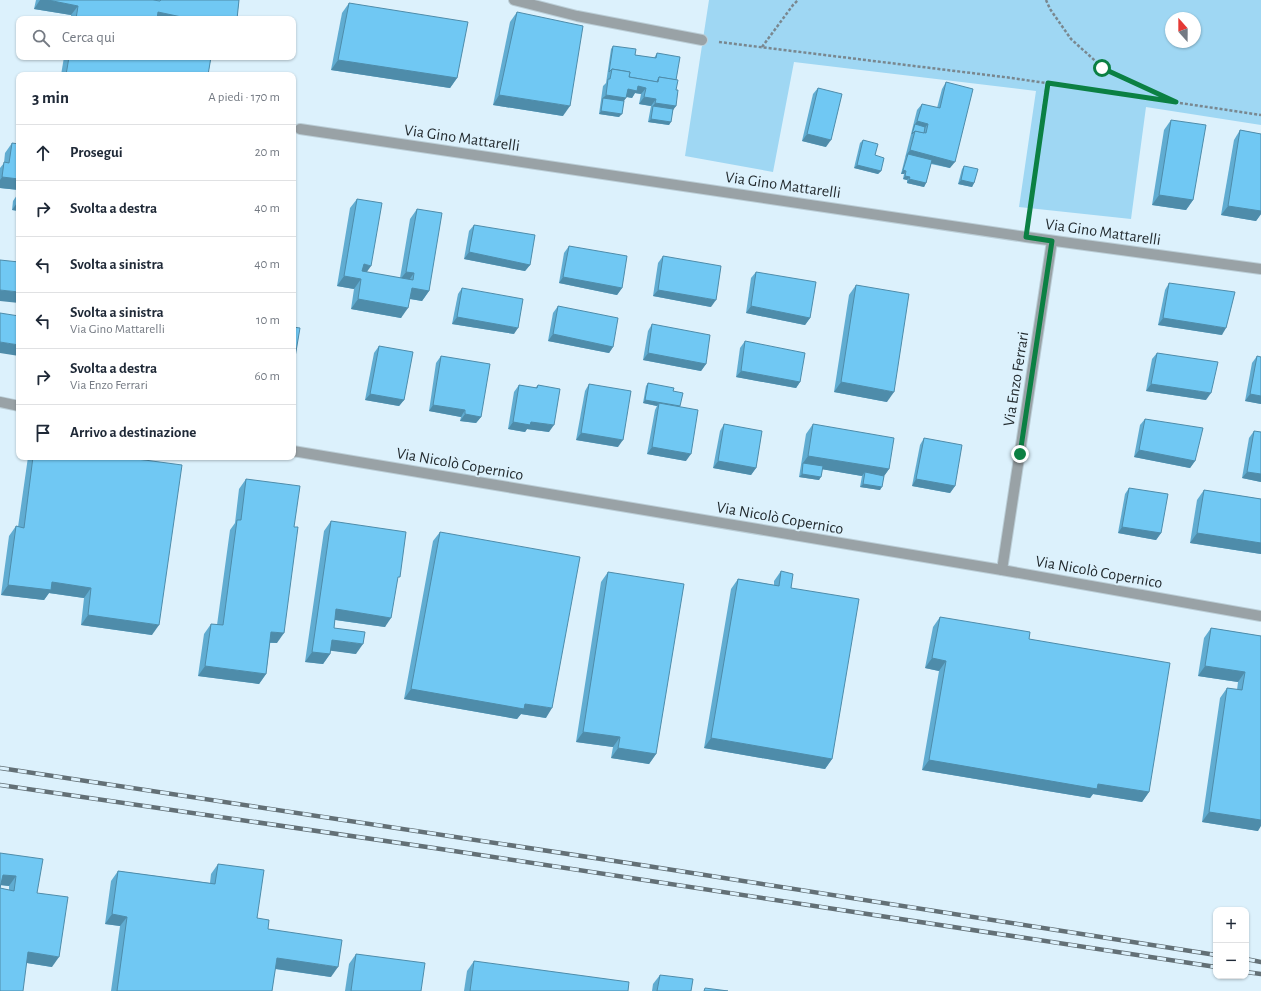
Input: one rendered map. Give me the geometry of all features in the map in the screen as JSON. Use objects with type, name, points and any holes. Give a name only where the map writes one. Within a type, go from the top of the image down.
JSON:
[{"type":"street","points":[[514,0],[577,16],[702,40]]},
{"type":"street","name":"Via Gino Mattarelli","points":[[300,129],[1052,241],[1261,269]]},
{"type":"street","name":"Via Enzo Ferrari","points":[[1002,570],[1052,241]]},
{"type":"street","points":[[0,402],[16,405]]},
{"type":"street","name":"Via Nicolò Copernico","points":[[296,452],[1002,570],[1261,616]]},
{"type":"path","points":[[762,47],[798,0]]},
{"type":"path","points":[[1046,0],[1071,39],[1102,68],[1176,102]]},
{"type":"path","points":[[702,40],[1048,83],[1261,114]]},
{"type":"path","points":[[1026,237],[1048,83]]},
{"type":"shaded area","points":[[709,0],[1261,0],[1261,125],[1146,107],[1131,219],[1019,207],[1036,91],[794,62],[773,172],[685,156]]},
{"type":"building","points":[[48,0],[239,0],[237,16],[177,16],[158,12],[157,16],[76,16],[78,6]]},
{"type":"building","points":[[349,3],[468,22],[457,78],[338,60]]},
{"type":"building","points":[[517,12],[583,26],[570,106],[499,95]]},
{"type":"building","points":[[613,46],[636,49],[635,55],[656,58],[657,53],[680,57],[676,80],[659,77],[657,82],[629,77],[630,72],[612,69],[609,72]]},
{"type":"building","points":[[68,60],[210,60],[208,72],[66,72]]},
{"type":"building","points":[[612,69],[630,72],[629,77],[658,82],[659,77],[678,80],[676,90],[678,90],[676,106],[655,103],[656,99],[644,97],[646,88],[638,86],[637,91],[628,89],[626,98],[606,95],[608,79],[610,79]]},
{"type":"building","points":[[946,82],[973,89],[955,162],[910,150],[915,131],[926,133],[928,124],[917,121],[922,104],[940,108]]},
{"type":"building","points":[[818,88],[842,94],[831,140],[807,134]]},
{"type":"building","points":[[603,98],[624,101],[622,114],[601,111]]},
{"type":"building","points":[[653,106],[673,109],[671,122],[651,119]]},
{"type":"building","points":[[1171,120],[1206,125],[1193,200],[1159,195]]},
{"type":"building","points":[[915,124],[925,127],[924,133],[915,131],[912,134]]},
{"type":"building","points":[[1240,130],[1261,134],[1261,211],[1228,206]]},
{"type":"building","points":[[863,140],[878,144],[875,155],[884,158],[881,171],[857,165]]},
{"type":"building","points":[[12,143],[16,144],[16,179],[2,177],[4,162],[9,163]]},
{"type":"building","points":[[908,154],[932,160],[926,183],[909,179],[910,177],[905,176],[906,171],[903,170]]},
{"type":"building","points":[[964,166],[978,169],[974,183],[961,180]]},
{"type":"building","points":[[357,199],[382,203],[371,266],[364,264],[362,271],[413,280],[414,273],[406,272],[417,209],[442,213],[429,291],[412,288],[408,308],[358,299],[361,279],[344,276]]},
{"type":"building","points":[[474,225],[535,235],[530,265],[469,252]]},
{"type":"building","points":[[569,246],[627,256],[622,288],[563,277]]},
{"type":"building","points":[[663,256],[721,266],[716,300],[658,290]]},
{"type":"building","points":[[0,260],[16,262],[16,292],[0,290]]},
{"type":"building","points":[[756,272],[816,282],[810,318],[751,306]]},
{"type":"building","points":[[1169,283],[1235,292],[1226,328],[1163,318]]},
{"type":"building","points":[[856,285],[909,294],[894,392],[841,382]]},
{"type":"building","points":[[462,288],[523,299],[518,328],[457,317]]},
{"type":"building","points":[[558,306],[618,318],[613,347],[553,334]]},
{"type":"building","points":[[0,313],[16,316],[16,345],[0,342]]},
{"type":"building","points":[[652,324],[710,335],[706,364],[648,353]]},
{"type":"building","points":[[296,327],[300,328],[296,351]]},
{"type":"building","points":[[745,341],[805,353],[800,382],[741,371]]},
{"type":"building","points":[[379,346],[413,352],[404,400],[370,394]]},
{"type":"building","points":[[1157,353],[1218,362],[1211,393],[1151,384]]},
{"type":"building","points":[[441,356],[490,364],[481,417],[465,414],[465,410],[433,405]]},
{"type":"building","points":[[1257,356],[1261,357],[1261,396],[1250,394]]},
{"type":"building","points":[[648,383],[674,388],[673,391],[683,393],[680,406],[645,400]]},
{"type":"building","points":[[589,384],[631,391],[623,440],[581,433]]},
{"type":"building","points":[[519,385],[537,388],[538,385],[560,389],[554,425],[531,422],[530,425],[513,422]]},
{"type":"building","points":[[659,403],[698,410],[691,454],[652,447]]},
{"type":"building","points":[[1145,419],[1203,428],[1195,461],[1139,450]]},
{"type":"building","points":[[724,424],[762,431],[756,468],[718,461]]},
{"type":"building","points":[[813,424],[894,438],[889,469],[808,456]]},
{"type":"building","points":[[1254,431],[1261,432],[1261,474],[1247,472]]},
{"type":"building","points":[[924,438],[962,445],[955,486],[916,479]]},
{"type":"building","points":[[33,460],[144,460],[182,465],[159,625],[88,615],[91,588],[52,582],[51,590],[8,585],[16,526],[24,528]]},
{"type":"building","points":[[803,463],[823,466],[821,477],[802,474]]},
{"type":"building","points":[[865,472],[884,476],[882,487],[863,484]]},
{"type":"building","points":[[246,479],[300,486],[294,527],[298,527],[284,633],[271,632],[266,674],[205,666],[211,624],[223,625],[237,520],[241,520]]},
{"type":"building","points":[[1129,488],[1168,494],[1161,533],[1122,527]]},
{"type":"building","points":[[1204,490],[1261,499],[1261,543],[1197,533]]},
{"type":"building","points":[[331,521],[406,532],[400,577],[398,577],[391,618],[336,609],[334,628],[365,632],[363,644],[332,640],[330,654],[312,652]]},
{"type":"building","points":[[440,532],[580,557],[552,708],[525,704],[524,709],[411,689]]},
{"type":"building","points":[[781,571],[793,574],[791,588],[859,599],[832,759],[711,738],[738,579],[779,586]]},
{"type":"building","points":[[608,572],[684,584],[656,754],[618,748],[620,737],[583,732]]},
{"type":"building","points":[[940,617],[1030,632],[1029,639],[1170,663],[1149,792],[1098,784],[1097,789],[929,760],[946,661],[932,658]]},
{"type":"building","points":[[1211,628],[1261,636],[1261,820],[1209,812],[1227,688],[1242,690],[1245,672],[1205,666]]},
{"type":"building","points":[[0,853],[43,859],[37,893],[68,897],[59,957],[28,952],[23,991],[0,991]],"holes":[[[3,875],[16,876],[14,891],[0,888]]]},
{"type":"building","points":[[218,864],[264,870],[257,918],[269,920],[268,929],[342,940],[338,967],[277,958],[272,991],[117,991],[127,917],[112,914],[118,871],[215,884]]},
{"type":"building","points":[[356,954],[425,963],[421,991],[351,991]]},
{"type":"building","points":[[474,961],[629,982],[628,991],[470,991]]},
{"type":"building","points":[[660,975],[693,979],[691,991],[657,991]]},
{"type":"building","points":[[705,988],[728,991],[704,991]]},
{"type":"railway","points":[[0,768],[641,865],[1213,955]]},
{"type":"railway","points":[[0,785],[434,848],[1213,967]]},
{"type":"railway","points":[[1249,960],[1261,962]]},
{"type":"railway","points":[[1249,972],[1261,974]]},
{"type":"route","points":[[1020,454],[1052,241],[1026,237],[1048,83],[1176,102],[1102,68]]}]
